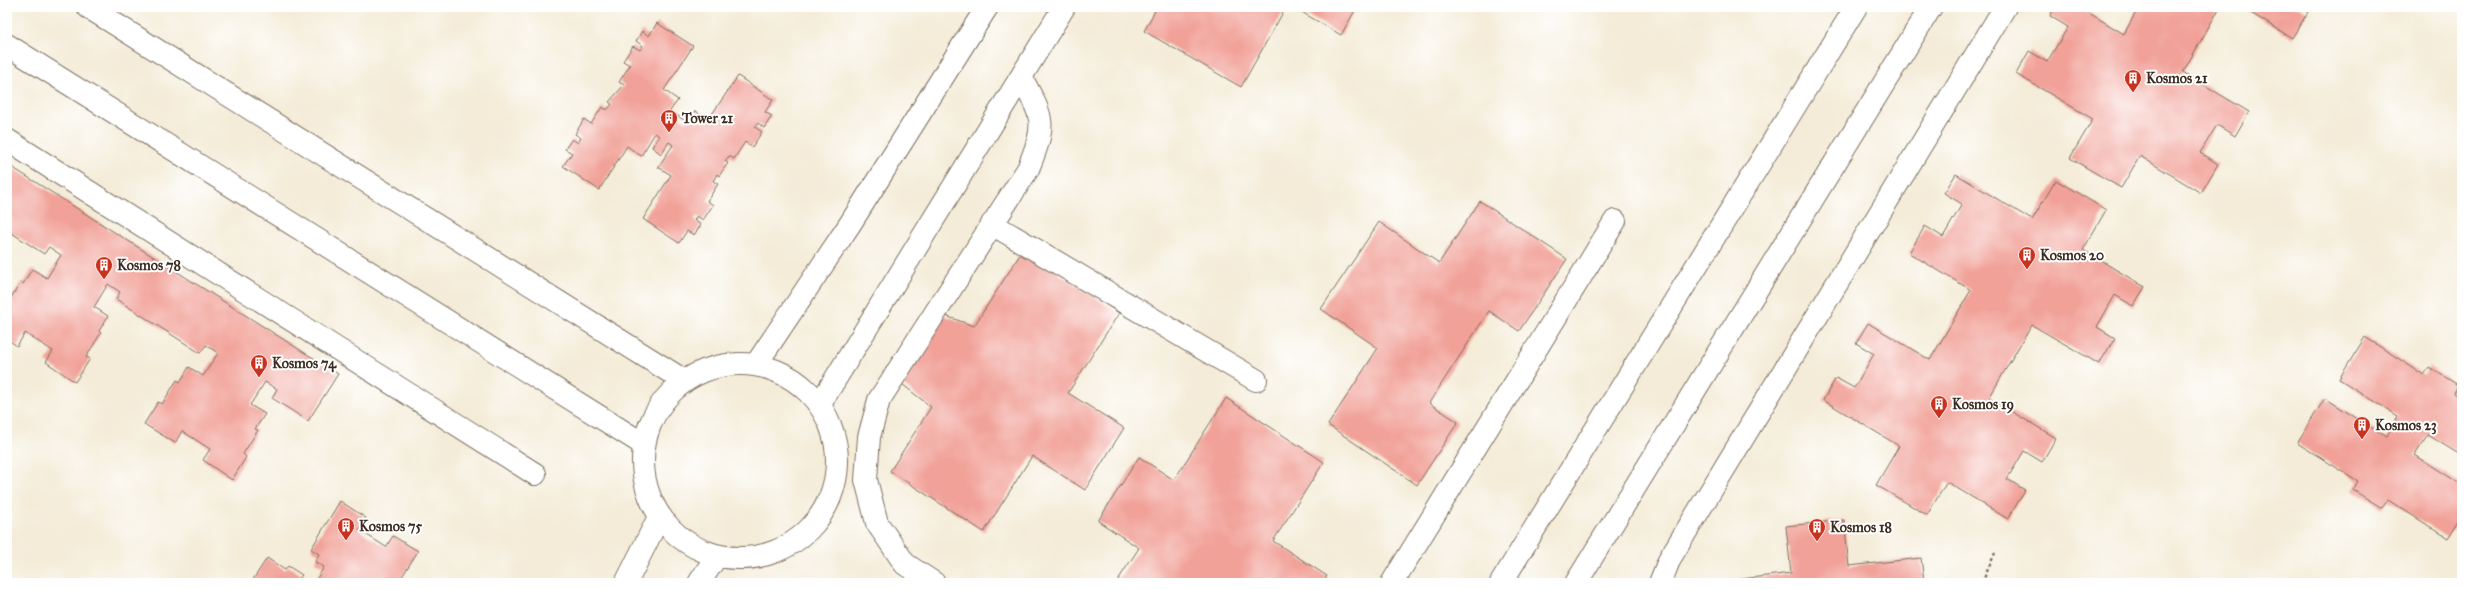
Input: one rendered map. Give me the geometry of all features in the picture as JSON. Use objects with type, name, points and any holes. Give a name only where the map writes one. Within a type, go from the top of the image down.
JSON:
[{"type":"street","points":[[88,7],[683,380]]},
{"type":"street","points":[[757,363],[850,224],[987,7]]},
{"type":"street","points":[[820,404],[1064,7]]},
{"type":"street","points":[[1501,583],[1856,7]]},
{"type":"street","points":[[1576,583],[1931,7]]},
{"type":"street","points":[[1660,583],[1670,558],[2005,7]]},
{"type":"street","points":[[7,45],[643,444]]},
{"type":"street","points":[[934,583],[905,564],[877,523],[866,480],[869,437],[880,400],[1028,169],[1039,141],[1042,125],[1037,106],[1021,77]]},
{"type":"street","points":[[7,140],[535,474]]},
{"type":"street","points":[[1392,583],[1615,221]]},
{"type":"street","points":[[992,224],[1256,380]]},
{"type":"street","points":[[757,363],[792,377],[820,404],[836,439],[836,477],[823,514],[796,541],[762,557],[716,556],[687,544],[659,517],[644,482],[643,444],[657,408],[683,380],[718,364],[757,363]]},
{"type":"street","points":[[626,583],[659,517]]},
{"type":"street","points":[[699,583],[716,556]]},
{"type":"path","points":[[1982,583],[1995,553]]},
{"type":"building","points":[[1157,7],[1286,7],[1241,87],[1144,31]]},
{"type":"building","points":[[1293,7],[1357,7],[1341,35]]},
{"type":"building","name":"Kosmos 21","points":[[2055,7],[2079,7],[2124,34],[2139,7],[2220,7],[2183,72],[2249,112],[2235,136],[2217,125],[2200,153],[2218,164],[2201,193],[2140,156],[2121,188],[2070,158],[2093,119],[2016,74],[2029,51],[2047,62],[2068,27],[2050,16]]},
{"type":"building","points":[[2241,7],[2300,7],[2308,12],[2292,38]]},
{"type":"building","name":"Tower 21","points":[[657,23],[693,46],[664,90],[678,100],[670,111],[687,122],[695,111],[708,120],[738,76],[773,100],[765,112],[772,116],[764,128],[758,123],[755,127],[762,132],[752,147],[745,142],[734,159],[729,156],[725,161],[728,163],[719,176],[717,174],[713,181],[718,184],[707,201],[713,205],[703,220],[697,216],[694,220],[701,225],[694,235],[687,231],[679,243],[643,219],[671,175],[658,167],[673,145],[669,142],[661,154],[652,147],[659,136],[655,133],[641,156],[627,146],[599,190],[563,166],[572,153],[565,149],[572,139],[578,143],[581,138],[575,134],[584,119],[591,124],[602,107],[607,110],[612,104],[609,102],[624,85],[619,82],[630,65],[623,61],[633,46],[640,50],[643,46],[636,41],[642,31],[649,36]]},
{"type":"building","points":[[7,164],[338,374],[308,421],[272,398],[277,389],[265,382],[250,405],[265,414],[255,429],[258,430],[243,454],[246,457],[232,480],[203,460],[210,449],[182,431],[175,443],[144,424],[158,402],[162,404],[177,380],[180,382],[189,367],[203,376],[218,353],[206,345],[200,353],[116,299],[120,292],[108,284],[94,307],[108,316],[99,331],[101,333],[86,357],[90,359],[75,382],[46,362],[53,351],[25,333],[17,346],[7,339],[7,304],[21,282],[23,284],[32,269],[47,278],[61,255],[49,247],[44,254],[7,230]]},
{"type":"building","points":[[1956,174],[2032,220],[2056,180],[2106,210],[2083,250],[2145,287],[2133,306],[2115,295],[2097,327],[2115,338],[2099,364],[2032,325],[2011,360],[1989,398],[2056,438],[2042,462],[2024,451],[2007,479],[2025,490],[2008,519],[1947,482],[1927,515],[1876,485],[1899,446],[1823,400],[1836,378],[1854,388],[1874,354],[1856,343],[1868,323],[1930,360],[1971,290],[1909,253],[1925,226],[1943,237],[1962,204],[1944,193]]},
{"type":"building","points":[[1480,201],[1567,259],[1519,331],[1489,311],[1429,403],[1458,422],[1417,485],[1328,425],[1378,348],[1321,309],[1379,222],[1439,263]]},
{"type":"building","points":[[1023,250],[1119,313],[1068,393],[1124,428],[1085,490],[1032,456],[984,532],[890,471],[931,407],[902,384],[943,315],[974,326]]},
{"type":"building","name":"Kosmos 23","points":[[2365,337],[2424,375],[2429,367],[2458,385],[2454,393],[2462,399],[2462,456],[2428,435],[2415,455],[2462,485],[2462,516],[2448,538],[2388,500],[2382,508],[2353,490],[2358,481],[2297,443],[2325,398],[2386,437],[2398,416],[2339,379]]},
{"type":"building","points":[[1226,398],[1324,462],[1273,541],[1327,576],[1323,583],[1116,583],[1139,548],[1098,521],[1139,457],[1174,480]]},
{"type":"building","name":"Kosmos 75","points":[[340,501],[366,518],[359,530],[386,547],[393,536],[418,551],[398,583],[314,583],[324,567],[315,562],[319,554],[311,549]]},
{"type":"building","name":"Kosmos 18","points":[[1844,520],[1849,566],[1921,558],[1924,581],[1902,583],[1708,583],[1791,573],[1786,526]]},
{"type":"building","points":[[267,558],[285,570],[288,566],[302,575],[296,583],[251,583]]},
{"type":"place","name":"Kosmos 21","points":[[2133,93]]},
{"type":"place","name":"Tower 21","points":[[669,133]]},
{"type":"place","name":"Kosmos 20","points":[[2027,270]]},
{"type":"place","name":"Kosmos 78","points":[[104,280]]},
{"type":"place","name":"Kosmos 74","points":[[259,378]]},
{"type":"place","name":"Kosmos 19","points":[[1939,419]]},
{"type":"place","name":"Kosmos 23","points":[[2362,440]]},
{"type":"place","name":"Kosmos 75","points":[[346,541]]},
{"type":"place","name":"Kosmos 18","points":[[1817,542]]}]
